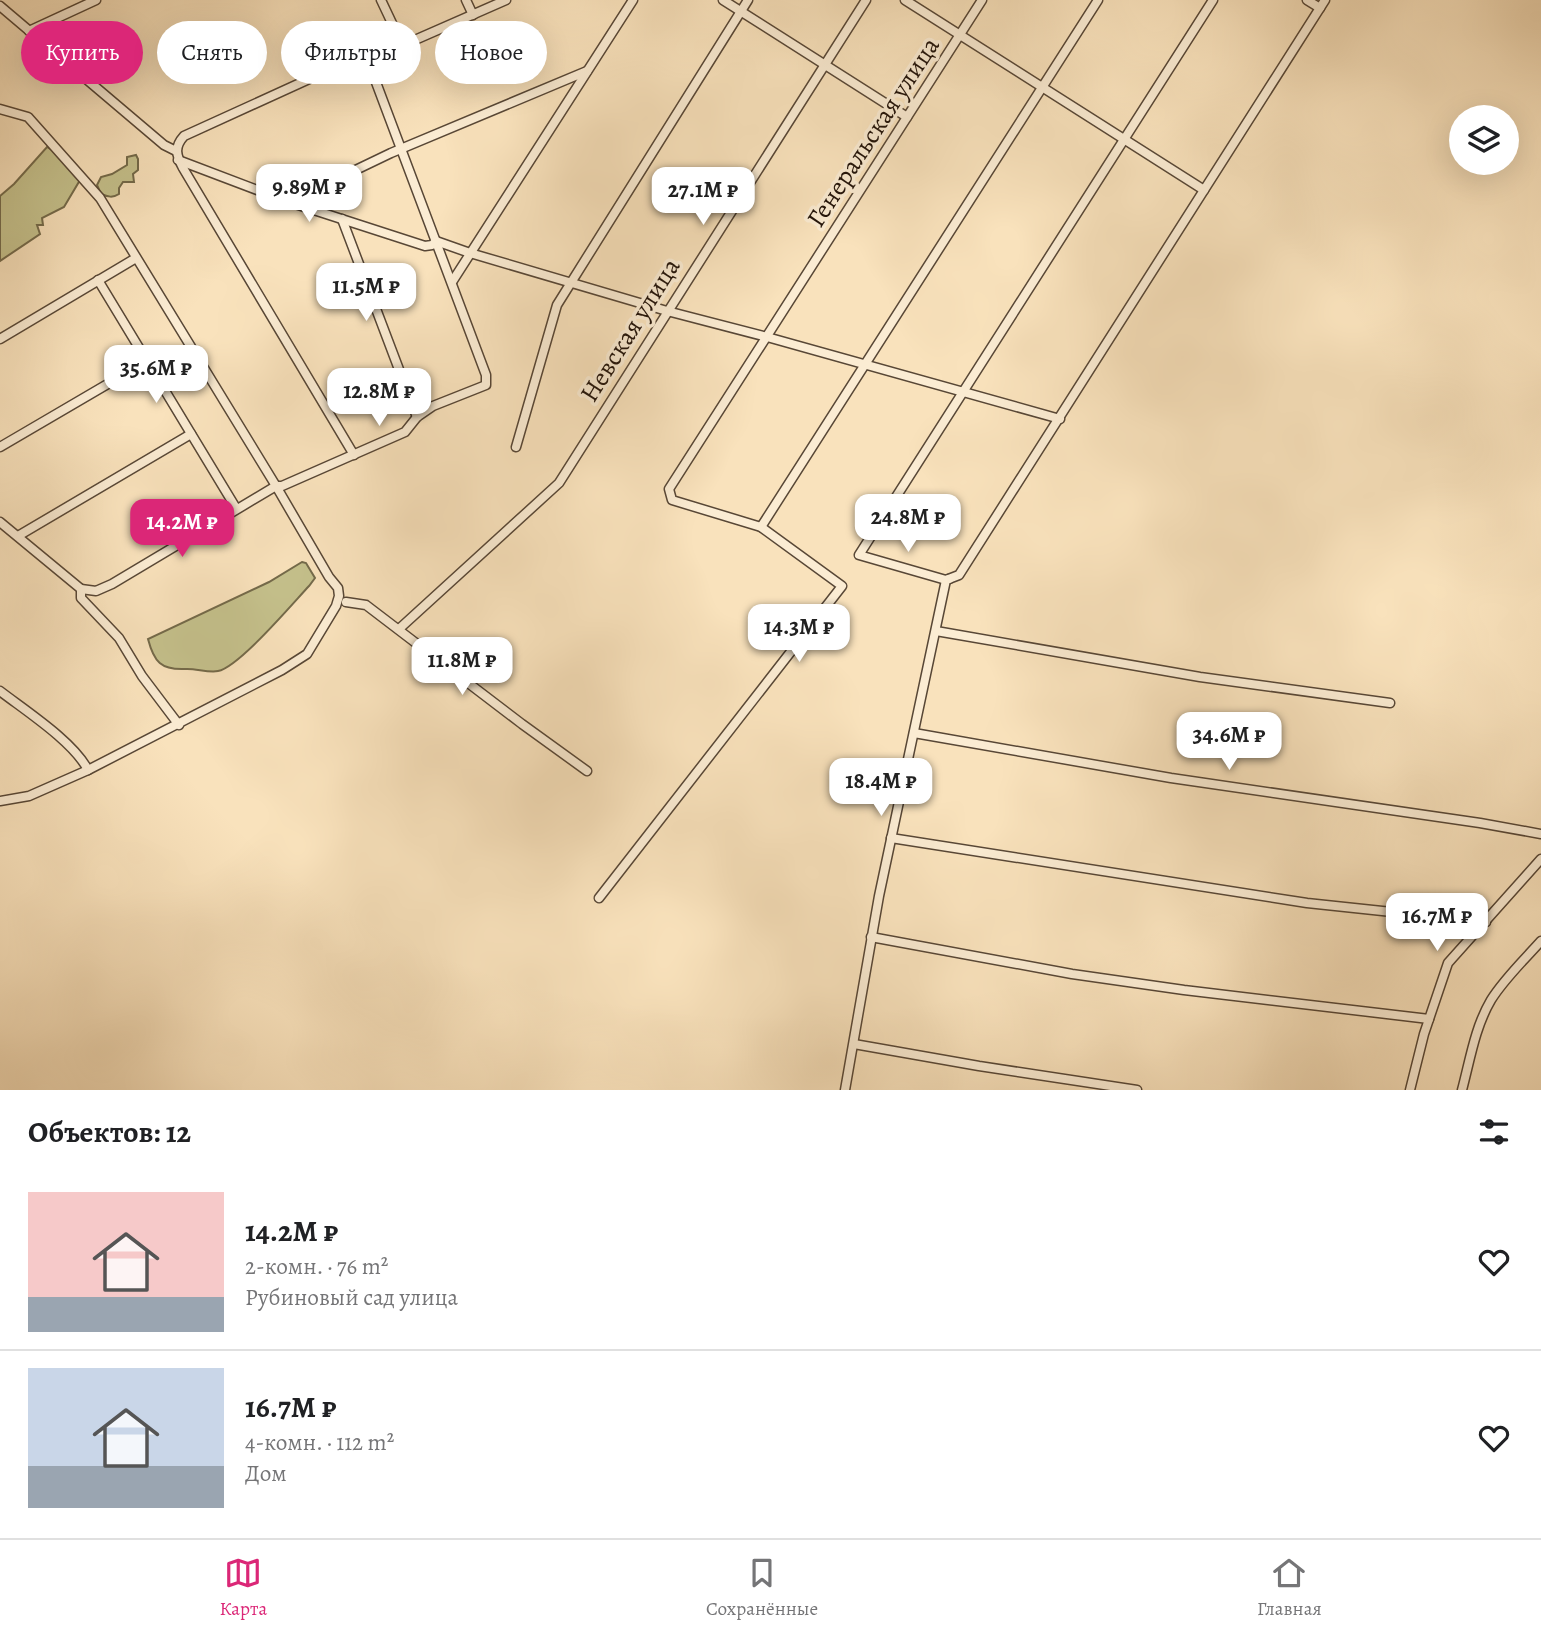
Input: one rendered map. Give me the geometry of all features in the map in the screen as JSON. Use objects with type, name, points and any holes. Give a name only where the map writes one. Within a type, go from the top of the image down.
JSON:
[{"type":"street","points":[[51,21],[96,0]]},
{"type":"street","points":[[381,0],[391,21]]},
{"type":"street","points":[[466,0],[473,15]]},
{"type":"street","points":[[421,38],[506,0]]},
{"type":"street","points":[[452,282],[633,0]]},
{"type":"street","points":[[723,0],[907,117]]},
{"type":"street","points":[[516,447],[557,305],[748,0]]},
{"type":"street","name":"Невская улица","points":[[399,629],[559,483],[866,0]]},
{"type":"street","points":[[905,0],[1204,190]]},
{"type":"street","name":"Генеральская улица","points":[[761,527],[672,500],[669,489],[982,0]]},
{"type":"street","points":[[599,898],[842,586],[761,527],[1098,0]]},
{"type":"street","points":[[1213,0],[859,555],[946,580],[959,575],[1322,4],[1307,0]]},
{"type":"street","points":[[0,6],[21,24]]},
{"type":"street","points":[[289,202],[391,153],[587,71]]},
{"type":"street","points":[[92,84],[177,156],[289,202],[425,246],[436,241]]},
{"type":"street","points":[[297,84],[184,136],[178,143],[177,156],[354,455]]},
{"type":"street","points":[[0,522],[81,589],[96,591],[276,486],[282,486],[405,432],[416,417],[433,406],[486,385],[487,379],[452,282],[377,84]]},
{"type":"street","points":[[0,109],[28,117],[100,198],[338,588],[338,601],[307,654],[282,670],[88,770],[29,796],[0,801]]},
{"type":"street","points":[[342,219],[416,417]]},
{"type":"street","points":[[436,241],[667,311],[1060,419]]},
{"type":"street","points":[[0,339],[136,258]]},
{"type":"street","points":[[98,281],[236,508]]},
{"type":"street","points":[[0,447],[147,361]]},
{"type":"street","points":[[18,536],[191,435]]},
{"type":"street","points":[[845,1090],[871,937],[946,580]]},
{"type":"street","points":[[81,589],[81,598],[119,638],[142,676],[179,725]]},
{"type":"street","points":[[346,602],[366,605],[587,771]]},
{"type":"street","points":[[936,631],[1200,677],[1390,703]]},
{"type":"street","points":[[0,691],[82,758],[88,770]]},
{"type":"street","points":[[914,733],[1171,778],[1541,834]]},
{"type":"street","points":[[891,838],[1307,903],[1486,922]]},
{"type":"street","points":[[1410,1090],[1448,963],[1541,859]]},
{"type":"street","points":[[871,937],[1072,974],[1429,1020]]},
{"type":"street","points":[[1462,1090],[1480,1023],[1489,1003],[1497,990],[1541,941]]},
{"type":"street","points":[[853,1044],[1137,1090]]},
{"type":"shaded area","points":[[47,147],[59,154],[80,180],[64,207],[42,218],[43,225],[37,225],[40,234],[0,261],[0,196]]},
{"type":"shaded area","points":[[136,155],[138,170],[133,174],[134,182],[123,182],[119,194],[115,196],[101,194],[97,185],[101,177],[127,165],[127,157]]},
{"type":"shaded area","points":[[302,562],[306,563],[315,578],[265,633],[227,667],[218,671],[177,669],[164,666],[156,659],[148,639],[269,582]]}]
